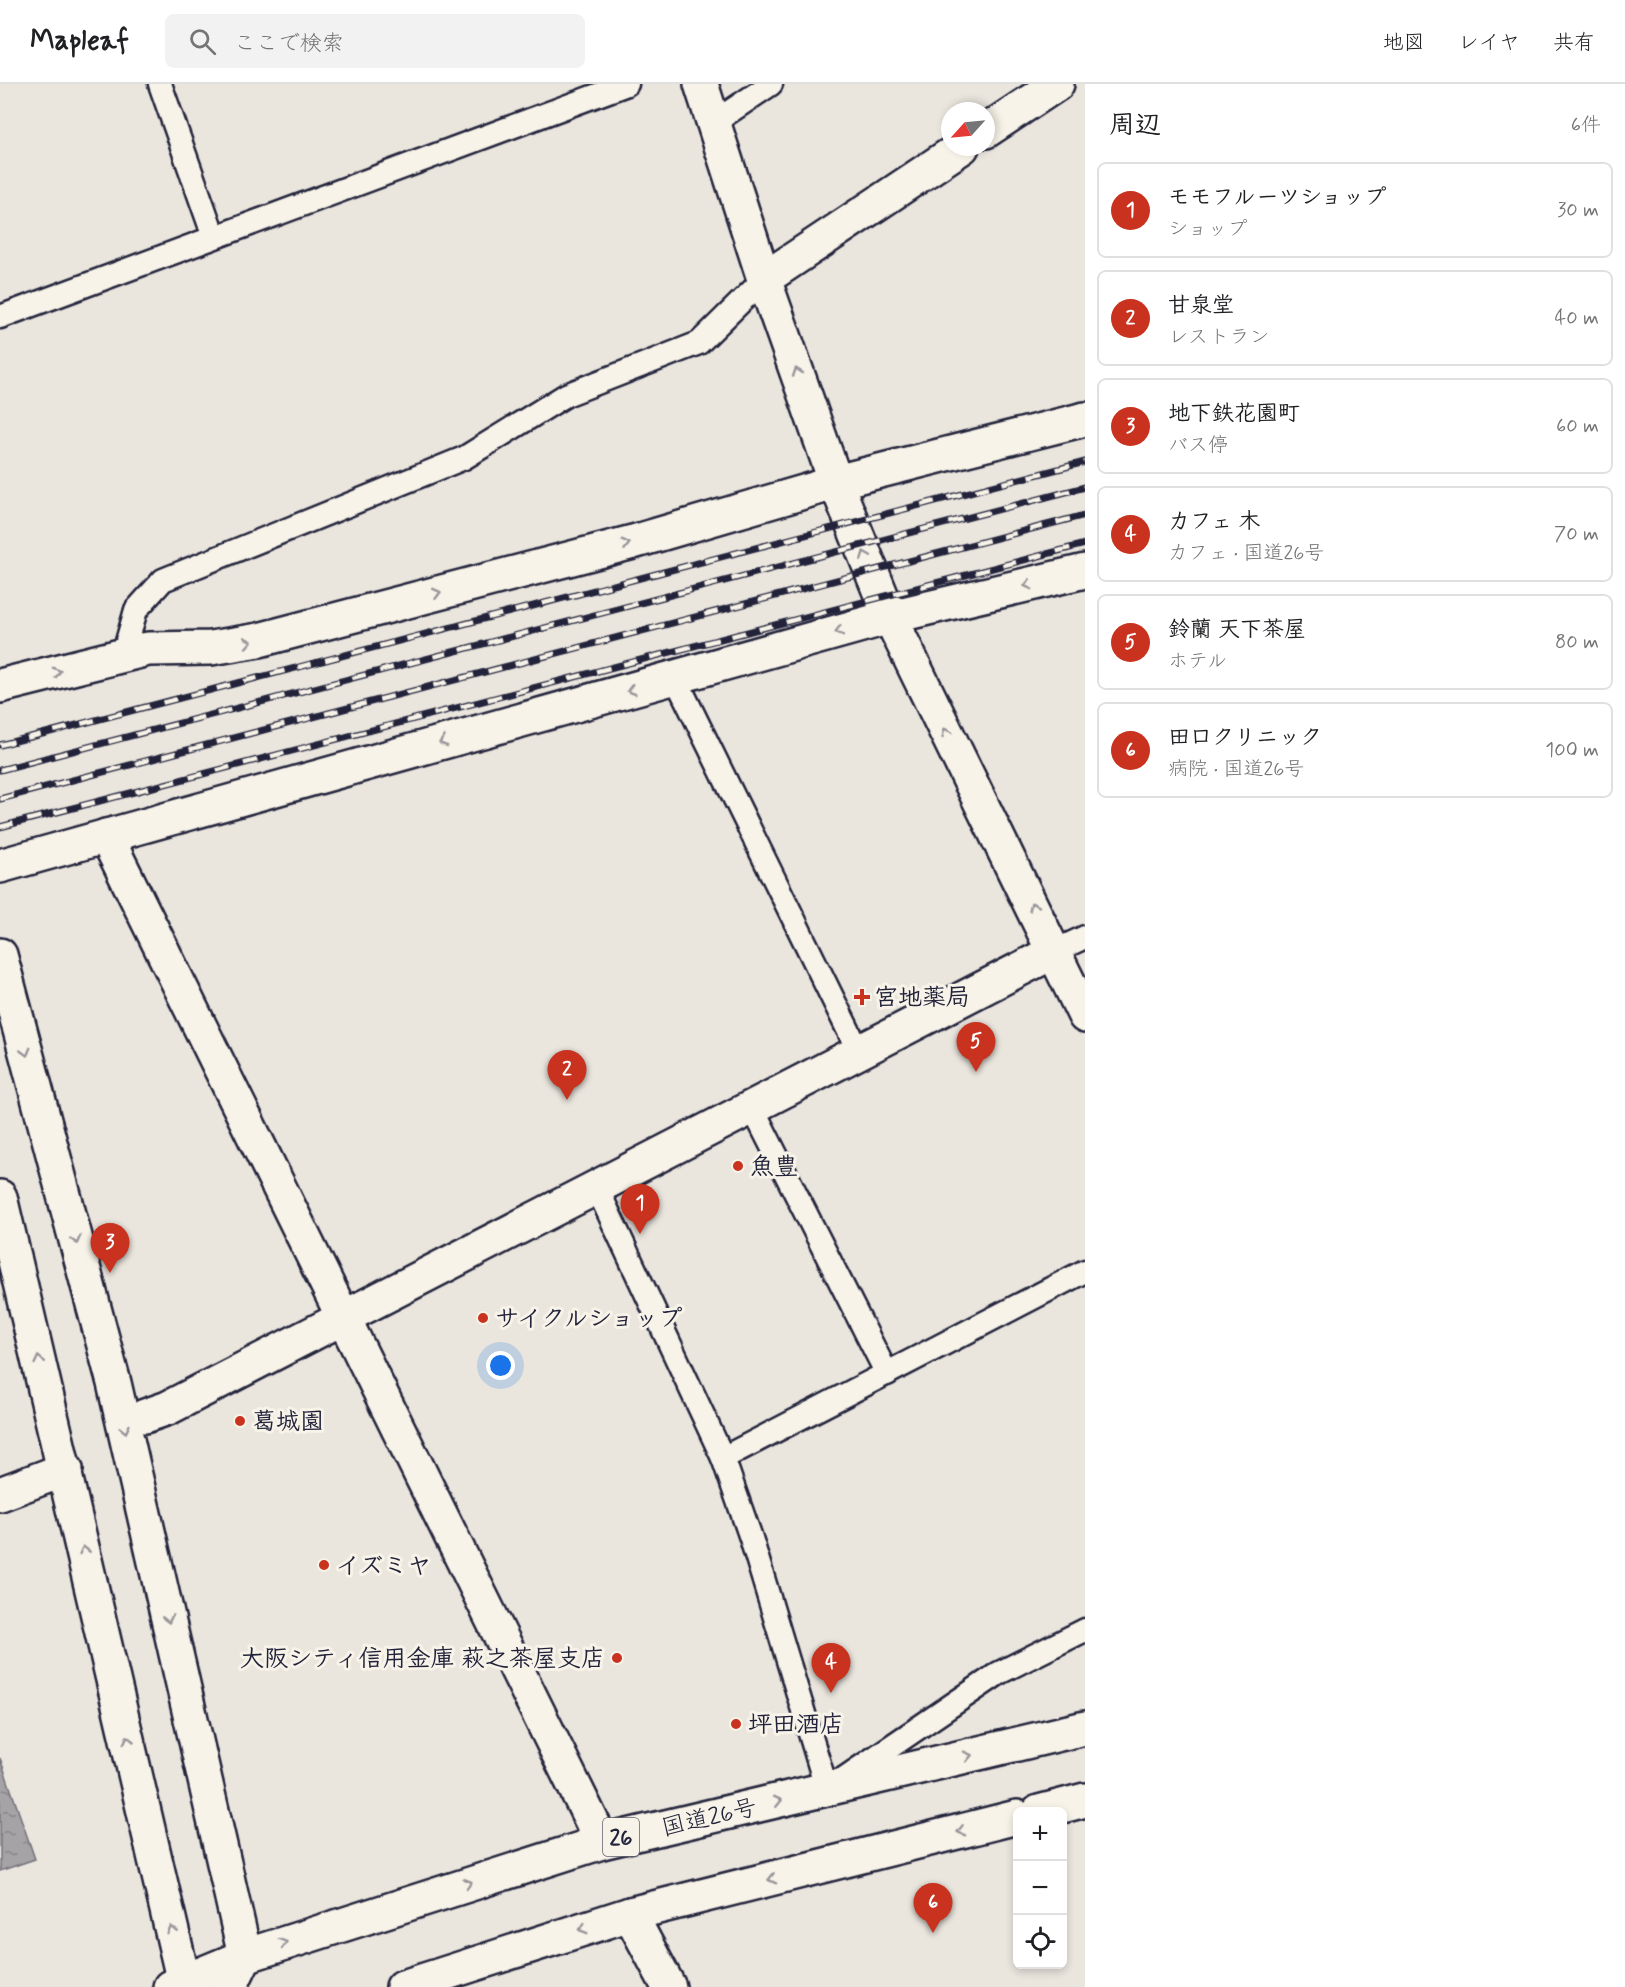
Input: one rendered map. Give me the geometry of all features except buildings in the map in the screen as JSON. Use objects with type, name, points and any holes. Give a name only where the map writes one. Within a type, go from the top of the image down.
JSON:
[{"type":"main road","points":[[701,84],[764,279],[836,483],[890,617],[1085,1016]]},
{"type":"main road","points":[[995,125],[1057,84]]},
{"type":"main road","points":[[764,279],[948,156]]},
{"type":"main road","points":[[0,686],[148,649],[211,648],[259,640],[633,542],[836,483],[1085,419]]},
{"type":"main road","points":[[0,866],[890,617],[1085,571]]},
{"type":"main road","points":[[106,836],[602,1842]]},
{"type":"main road","points":[[145,1416],[168,1408],[1055,951]]},
{"type":"main road","points":[[0,954],[114,1383],[245,1956],[230,1987]]},
{"type":"main road","points":[[0,1197],[66,1470],[180,1985]]},
{"type":"main road","points":[[0,1494],[66,1470]]},
{"type":"main road","name":"国道26号","points":[[180,1985],[245,1956],[602,1842],[1085,1728]]},
{"type":"main road","points":[[1058,1807],[1085,1800]]},
{"type":"main road","points":[[403,1987],[630,1914],[1013,1818]]},
{"type":"main road","points":[[630,1914],[669,1987]]},
{"type":"lane","points":[[160,84],[214,237]]},
{"type":"lane","points":[[0,317],[627,84]]},
{"type":"lane","points":[[713,123],[771,84]]},
{"type":"lane","points":[[123,656],[136,610],[163,580],[464,458],[566,395],[699,343],[764,279]]},
{"type":"lane","points":[[675,677],[859,1052]]},
{"type":"lane","points":[[1055,951],[1085,937]]},
{"type":"lane","points":[[752,1107],[888,1374]]},
{"type":"lane","points":[[597,1188],[723,1458],[751,1538],[827,1790],[999,1673],[1085,1630]]},
{"type":"lane","points":[[723,1458],[1085,1271]]},
{"type":"water","points":[[0,1758],[35,1859],[0,1871]]},
{"type":"railway","points":[[0,745],[1085,462]]},
{"type":"railway","points":[[0,770],[1085,487]]},
{"type":"railway","points":[[0,799],[1085,515]]},
{"type":"railway","points":[[0,827],[1085,544]]},
{"type":"place","name":"宮地薬局","points":[[862,997]]},
{"type":"place","name":"鈴蘭 天下茶屋","points":[[976,1072]]},
{"type":"place","name":"甘泉堂","points":[[567,1100]]},
{"type":"place","name":"魚豊","points":[[738,1166]]},
{"type":"place","name":"モモフルーツショップ","points":[[640,1234]]},
{"type":"place","name":"地下鉄花園町","points":[[110,1273]]},
{"type":"place","name":"サイクルショップ","points":[[483,1318]]},
{"type":"place","name":"葛城園","points":[[240,1421]]},
{"type":"place","name":"イズミヤ","points":[[324,1565]]},
{"type":"place","name":"大阪シティ信用金庫 萩之茶屋支店","points":[[617,1658]]},
{"type":"place","name":"カフェ 木","points":[[831,1693]]},
{"type":"place","name":"坪田酒店","points":[[736,1724]]},
{"type":"place","name":"田口クリニック","points":[[933,1933]]}]
